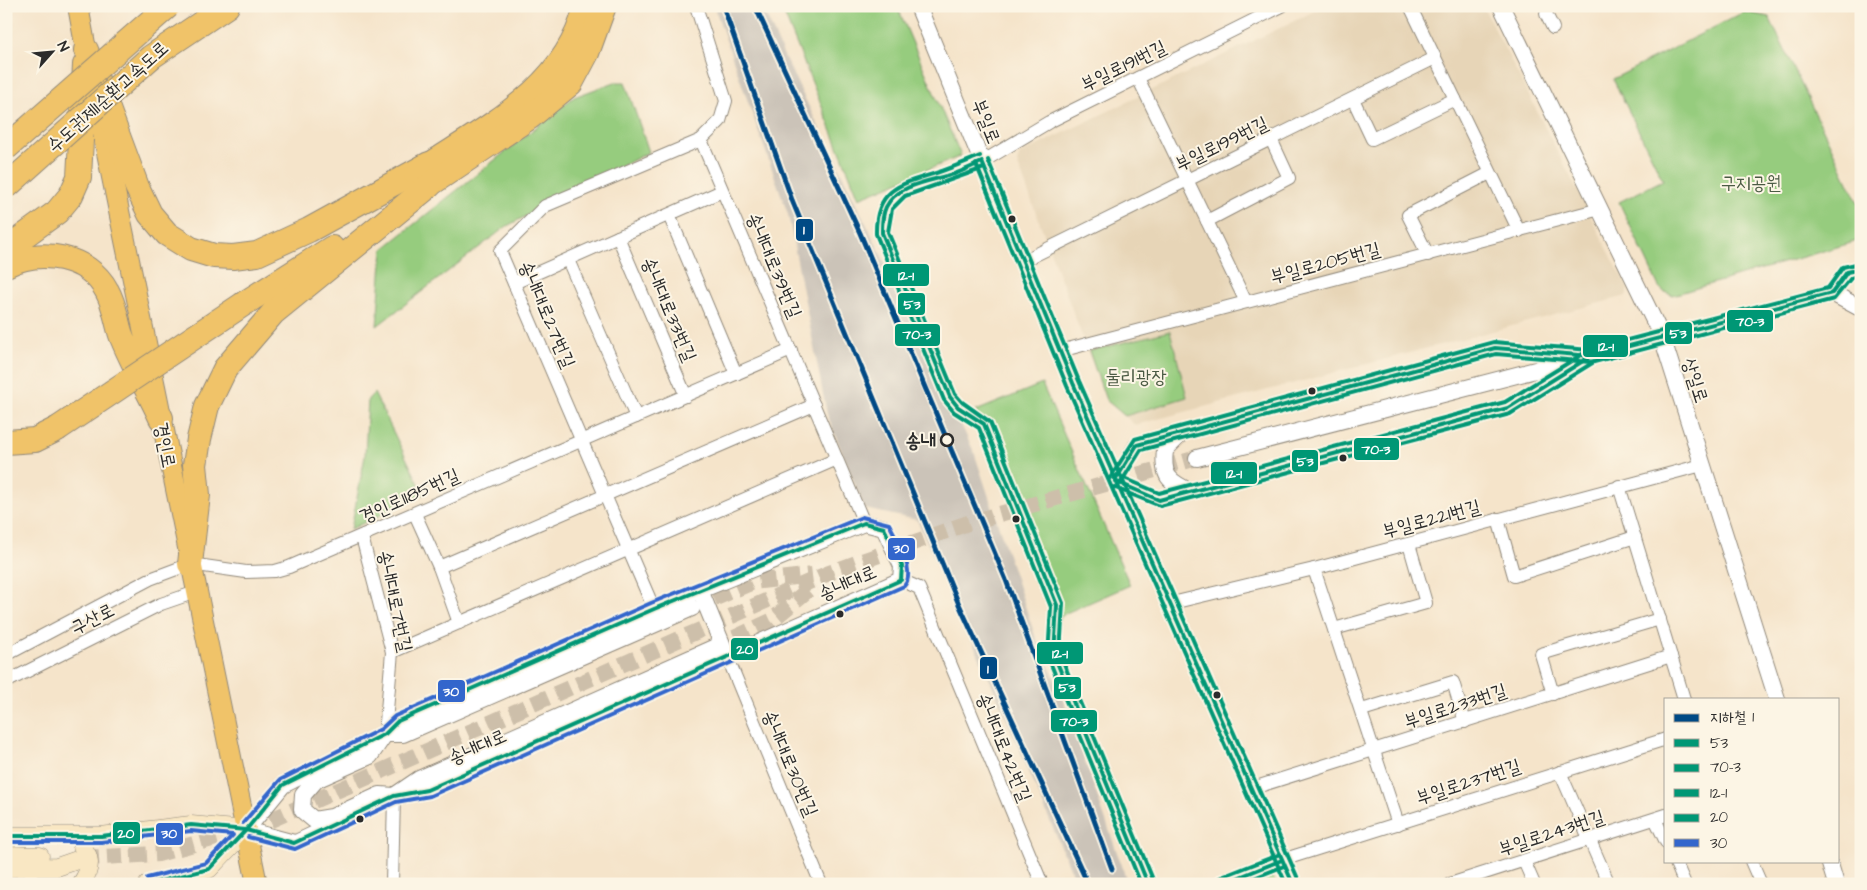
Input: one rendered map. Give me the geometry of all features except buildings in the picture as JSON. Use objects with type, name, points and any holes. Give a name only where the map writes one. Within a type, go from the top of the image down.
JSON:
[{"type":"highway","name":"수도권제1순환고속도로","points":[[6,148],[168,6]]},
{"type":"highway","name":"수도권제1순환고속도로","points":[[6,187],[208,6]]},
{"type":"highway","points":[[150,57],[227,6]]},
{"type":"highway","points":[[190,564],[198,494],[195,464],[198,447],[206,406],[226,369],[273,313],[429,175],[520,104],[545,82],[572,44],[586,6]]},
{"type":"highway","points":[[6,442],[35,440],[54,424],[429,175],[530,118],[571,82],[587,53],[604,6]]},
{"type":"highway","points":[[86,50],[137,187],[150,214],[167,234],[191,249],[224,257],[257,254],[429,175]]},
{"type":"highway","points":[[6,249],[57,212],[71,195],[79,177],[86,50]]},
{"type":"highway","points":[[6,265],[34,256],[51,256],[68,259],[94,275],[107,289],[115,309],[121,334],[161,418]]},
{"type":"highway","points":[[6,433],[32,430],[54,424]]},
{"type":"main road","name":"경인로","points":[[78,6],[190,564],[257,884]]},
{"type":"main road","points":[[6,836],[101,836],[191,825],[246,830]]},
{"type":"main road","points":[[148,884],[208,869],[246,830]]},
{"type":"main road","points":[[64,836],[81,845],[88,854],[90,872],[81,884]]},
{"type":"main road","points":[[6,855],[83,858],[57,866],[6,868]]},
{"type":"street","points":[[696,6],[726,100],[720,121],[701,140]]},
{"type":"street","name":"부일로","points":[[918,6],[1115,481],[1293,884]]},
{"type":"street","name":"부일로191번길","points":[[982,162],[1049,122],[1282,6]]},
{"type":"street","points":[[1410,6],[1519,231]]},
{"type":"street","name":"상일로","points":[[1501,6],[1662,337],[1777,698]]},
{"type":"street","points":[[1549,6],[1546,14],[1553,28]]},
{"type":"street","name":"부일로199번길","points":[[1023,261],[1435,58]]},
{"type":"street","points":[[1138,78],[1246,302]]},
{"type":"street","points":[[1353,99],[1372,139],[1455,99]]},
{"type":"street","points":[[1207,221],[1289,178],[1271,139]]},
{"type":"street","name":"송내대로39번길","points":[[701,140],[864,523]]},
{"type":"street","name":"송내대로27번길","points":[[654,609],[500,251],[545,206],[701,140]]},
{"type":"street","points":[[1428,255],[1408,214],[1490,172]]},
{"type":"street","points":[[514,283],[722,191]]},
{"type":"street","name":"부일로205번길","points":[[1060,351],[1600,209]]},
{"type":"street","points":[[669,214],[736,374]]},
{"type":"street","name":"송내대로33번길","points":[[618,237],[686,396]]},
{"type":"street","points":[[568,260],[636,417]]},
{"type":"street","points":[[1197,458],[1832,293],[1847,272],[1861,269]]},
{"type":"street","points":[[1832,293],[1861,306]]},
{"type":"street","points":[[1495,348],[1591,356],[1508,408],[1191,492],[1159,500],[1115,481],[1137,445],[1495,348]]},
{"type":"street","name":"경인로1185번길","points":[[190,564],[246,572],[275,571],[289,567],[791,350]]},
{"type":"street","points":[[439,567],[814,405]]},
{"type":"street","points":[[1183,433],[1165,450],[1163,465],[1172,483],[1191,492]]},
{"type":"street","points":[[392,652],[837,459]]},
{"type":"street","name":"부일로221번길","points":[[1168,604],[1314,569],[1702,464]]},
{"type":"street","points":[[1619,486],[1684,698]]},
{"type":"street","points":[[415,514],[439,567],[459,623]]},
{"type":"street","points":[[1498,519],[1514,576],[1634,537]]},
{"type":"street","points":[[392,884],[394,796],[380,795],[332,817],[314,820],[302,810],[303,795],[316,780],[370,756],[385,734],[398,721],[654,609],[864,523]]},
{"type":"street","name":"송내대로","points":[[246,830],[294,843],[394,796],[418,779],[720,652],[901,580],[902,566],[884,528],[864,523]]},
{"type":"street","name":"송내대로7번길","points":[[362,536],[392,652],[385,734]]},
{"type":"street","points":[[1334,629],[1426,603],[1408,544]]},
{"type":"street","name":"구산로","points":[[6,655],[150,579],[190,564]]},
{"type":"street","points":[[1314,569],[1398,824]]},
{"type":"street","name":"송내대로42번길","points":[[901,580],[919,588],[1042,884]]},
{"type":"street","points":[[700,590],[720,652]]},
{"type":"street","name":"구산로","points":[[6,682],[161,604],[196,592]]},
{"type":"street","points":[[246,830],[283,785],[385,734],[402,734],[692,608]]},
{"type":"street","points":[[1553,694],[1541,654],[1660,618]]},
{"type":"street","name":"송내대로30번길","points":[[720,652],[821,884]]},
{"type":"street","name":"부일로233번길","points":[[1250,788],[1375,751],[1671,656]]},
{"type":"street","points":[[1362,710],[1453,682],[1465,722]]},
{"type":"street","name":"부일로237번길","points":[[1282,860],[1664,739]]},
{"type":"street","points":[[1560,772],[1609,884]]},
{"type":"street","name":"부일로243번길","points":[[1455,883],[1660,817],[1664,834]]},
{"type":"street","points":[[1524,861],[1534,884]]},
{"type":"street","points":[[1675,862],[1685,884]]},
{"type":"street","points":[[1751,862],[1761,884]]},
{"type":"street","points":[[1829,862],[1836,884]]},
{"type":"shaded area","points":[[714,6],[762,6],[784,56],[878,248],[974,452],[1035,636],[1060,690],[1128,884],[1077,884],[993,687],[917,520],[865,509],[827,414],[788,214]]},
{"type":"shaded area","points":[[1325,6],[1483,6],[1628,289],[1626,296],[1135,425],[1106,400],[1017,162],[1020,154]]},
{"type":"green space","points":[[781,6],[897,6],[961,156],[859,198]]},
{"type":"green space","name":"구지공원","points":[[1744,12],[1769,17],[1861,209],[1861,240],[1673,295],[1664,292],[1659,287],[1619,202],[1663,180],[1613,79]]},
{"type":"green space","points":[[615,82],[625,82],[649,152],[507,226],[377,326],[383,249],[574,97]]},
{"type":"green space","name":"둘리광장","points":[[1170,331],[1187,397],[1125,416],[1106,400],[1089,351]]},
{"type":"green space","points":[[1042,384],[1130,585],[1066,613],[1057,620],[976,411]]},
{"type":"green space","points":[[374,393],[424,494],[351,529],[365,456],[368,399]]},
{"type":"green space","points":[[1268,867],[1276,884],[1233,884]]},
{"type":"tunnel","points":[[83,858],[158,854],[255,827],[829,573],[968,523],[1197,458]]},
{"type":"tunnel","points":[[692,608],[753,582],[812,575]]},
{"type":"tunnel","points":[[713,648],[771,621],[814,585]]},
{"type":"metro line","name":"1","points":[[723,6],[792,200],[958,602],[1088,884]]},
{"type":"metro line","name":"1","points":[[755,6],[860,233],[1006,580],[1112,869]]},
{"type":"transit line","name":"70-3","points":[[980,156],[911,181],[892,191],[880,207],[876,234],[944,400],[954,412],[979,428],[1051,607],[1048,657],[1141,884]]},
{"type":"transit line","name":"12-1","points":[[988,160],[1079,381],[1299,881]]},
{"type":"transit line","name":"53","points":[[982,162],[954,174],[916,184],[898,193],[886,207],[882,233],[950,397],[958,407],[984,424],[1057,605],[1054,655],[1148,884]]},
{"type":"transit line","name":"53","points":[[982,162],[1073,383],[1293,884]]},
{"type":"transit line","name":"70-3","points":[[976,164],[1067,386],[1286,884]]},
{"type":"transit line","name":"12-1","points":[[984,168],[905,196],[892,209],[888,232],[955,394],[962,402],[990,422],[1063,603],[1060,654],[1154,882]]},
{"type":"transit line","name":"12-1","points":[[1117,475],[1159,493],[1505,402],[1589,350],[1828,288],[1843,267],[1860,263]]},
{"type":"transit line","name":"53","points":[[1115,481],[1159,500],[1508,408],[1591,356],[1832,293],[1847,272],[1861,269]]},
{"type":"transit line","name":"70-3","points":[[1113,487],[1160,506],[1510,414],[1594,362],[1834,299],[1851,278],[1861,275]]},
{"type":"transit line","name":"12-1","points":[[1110,478],[1135,439],[1494,342],[1590,350],[1598,347]]},
{"type":"transit line","name":"53","points":[[1115,481],[1137,445],[1495,348],[1591,356],[1600,353]]},
{"type":"transit line","name":"70-3","points":[[1120,484],[1141,450],[1496,354],[1590,362],[1602,359]]},
{"type":"transit line","name":"30","points":[[243,823],[280,780],[381,729],[395,716],[651,603],[862,517],[889,524],[904,555],[908,573],[904,586],[430,796],[396,802],[295,849],[248,837]]},
{"type":"transit line","name":"20","points":[[864,523],[884,528],[902,566],[901,580],[427,790],[394,796],[294,843],[246,830],[283,785],[385,734],[398,721],[654,609],[864,523]]},
{"type":"transit line","name":"20","points":[[6,836],[101,836],[191,825],[246,830]]},
{"type":"transit line","name":"20","points":[[149,884],[209,869],[246,830]]},
{"type":"transit line","name":"30","points":[[6,842],[101,842],[191,831],[233,835],[206,863],[147,878]]},
{"type":"transit line","name":"12-1","points":[[1219,878],[1280,854]]},
{"type":"transit line","name":"53","points":[[1222,884],[1282,860]]},
{"type":"transit line","name":"70-3","points":[[1239,884],[1284,866]]},
{"type":"place","name":"송내","points":[[947,440]]}]
